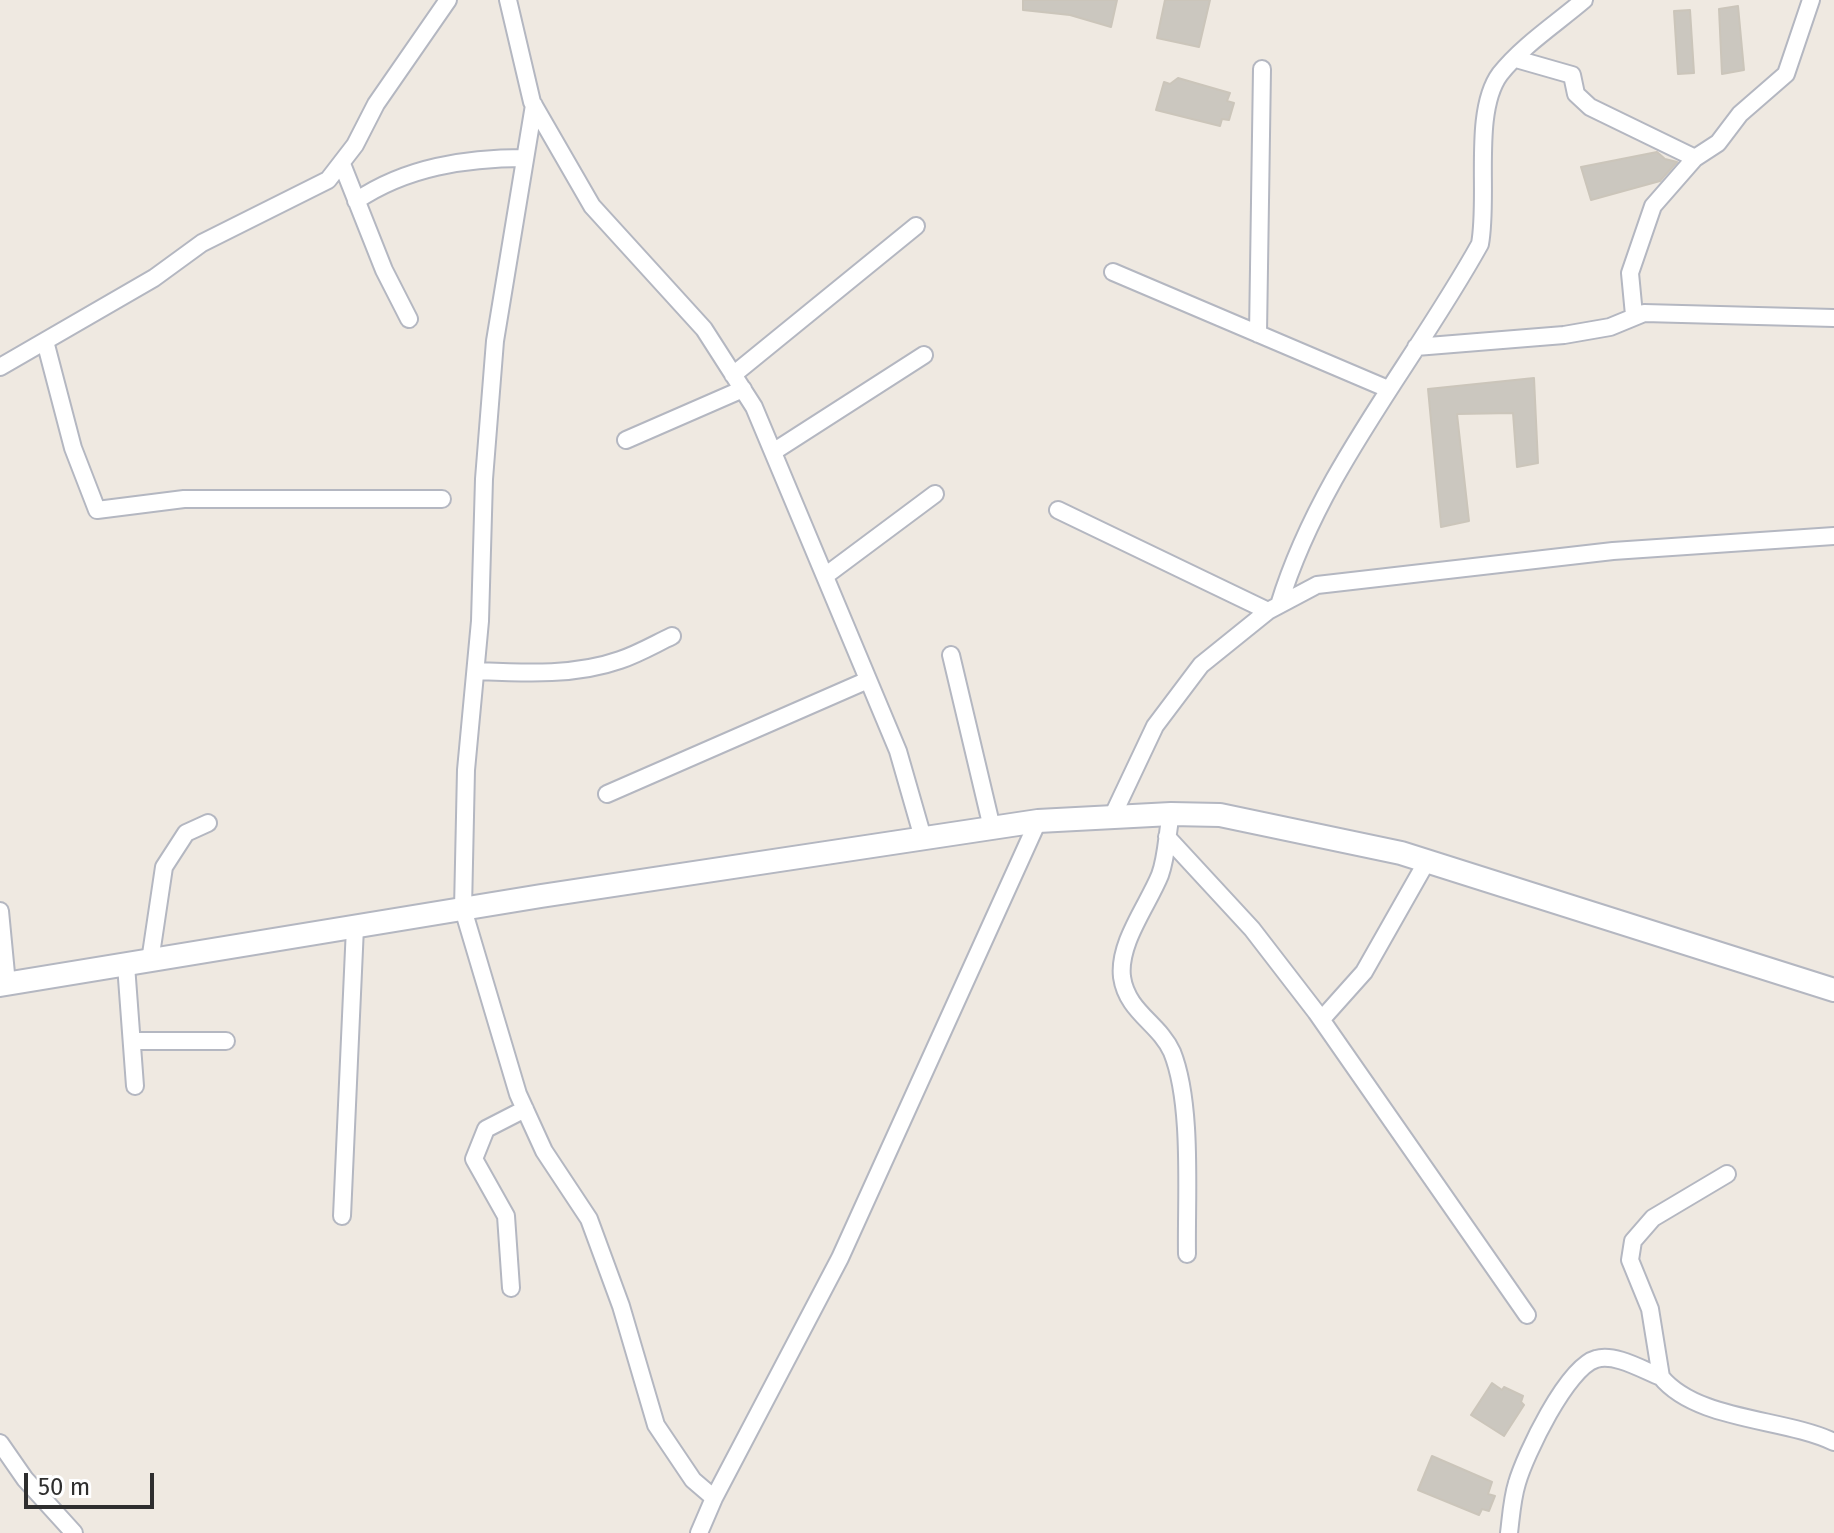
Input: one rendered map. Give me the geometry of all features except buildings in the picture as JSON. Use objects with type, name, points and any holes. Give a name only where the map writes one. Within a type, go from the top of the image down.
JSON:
[{"type":"main road","points":[[3,984],[463,909],[1038,821],[1171,814],[1220,815],[1326,835],[1427,861],[1834,990]]},
{"type":"street","points":[[0,367],[154,278],[202,243],[328,180],[342,164],[376,104],[448,0]]},
{"type":"street","points":[[508,0],[534,105],[592,206],[704,329],[738,382],[773,452],[898,751],[923,838]]},
{"type":"street","points":[[1273,608],[1295,553],[1336,474],[1480,244],[1484,220],[1489,96],[1500,74],[1584,0]]},
{"type":"street","points":[[1634,315],[1630,273],[1653,206],[1695,158],[1718,143],[1740,114],[1786,74],[1811,0]]},
{"type":"street","points":[[1516,59],[1572,75],[1576,94],[1590,107],[1695,158]]},
{"type":"street","points":[[1258,334],[1262,69]]},
{"type":"street","points":[[534,105],[495,341],[476,671],[466,770],[463,909],[481,961],[501,1044],[525,1109],[544,1151],[589,1219],[621,1306],[656,1425],[693,1480],[714,1498]]},
{"type":"street","points":[[356,201],[372,190],[426,169],[478,158],[525,158]]},
{"type":"street","points":[[342,164],[409,319]]},
{"type":"street","points":[[626,440],[738,382],[916,226]]},
{"type":"street","points":[[1113,272],[1388,389]]},
{"type":"street","points":[[1416,347],[1564,335],[1610,327],[1634,315],[1663,311],[1834,318]]},
{"type":"street","points":[[45,341],[73,448],[97,510],[184,499],[442,499]]},
{"type":"street","points":[[773,452],[924,355]]},
{"type":"street","points":[[825,576],[935,494]]},
{"type":"street","points":[[1058,510],[1273,608]]},
{"type":"street","points":[[1112,817],[1155,726],[1201,665],[1273,608],[1317,585],[1613,551],[1834,536]]},
{"type":"street","points":[[476,671],[526,673],[579,669],[620,660],[672,636]]},
{"type":"street","points":[[951,655],[992,828]]},
{"type":"street","points":[[607,794],[868,680]]},
{"type":"street","points":[[1171,814],[1161,871],[1126,945],[1122,976],[1129,1001],[1161,1032],[1172,1053],[1183,1096],[1187,1254]]},
{"type":"street","points":[[699,1533],[714,1498],[840,1258],[1038,821]]},
{"type":"street","points":[[150,961],[164,867],[186,833],[208,823]]},
{"type":"street","points":[[1167,837],[1252,929],[1322,1019],[1527,1315]]},
{"type":"street","points":[[1322,1019],[1364,972],[1427,861]]},
{"type":"street","points":[[0,911],[3,984]]},
{"type":"street","points":[[342,1216],[355,927]]},
{"type":"street","points":[[126,965],[135,1086]]},
{"type":"street","points":[[132,1041],[226,1041]]},
{"type":"street","points":[[511,1288],[506,1216],[474,1159],[486,1129],[525,1109]]},
{"type":"street","points":[[1661,1377],[1650,1309],[1630,1260],[1633,1241],[1653,1218],[1727,1174]]},
{"type":"street","points":[[1509,1533],[1516,1485],[1551,1407],[1588,1362],[1597,1358],[1612,1359],[1661,1377],[1683,1396],[1706,1405],[1834,1442]]},
{"type":"street","points":[[0,1443],[25,1479],[74,1533]]}]
